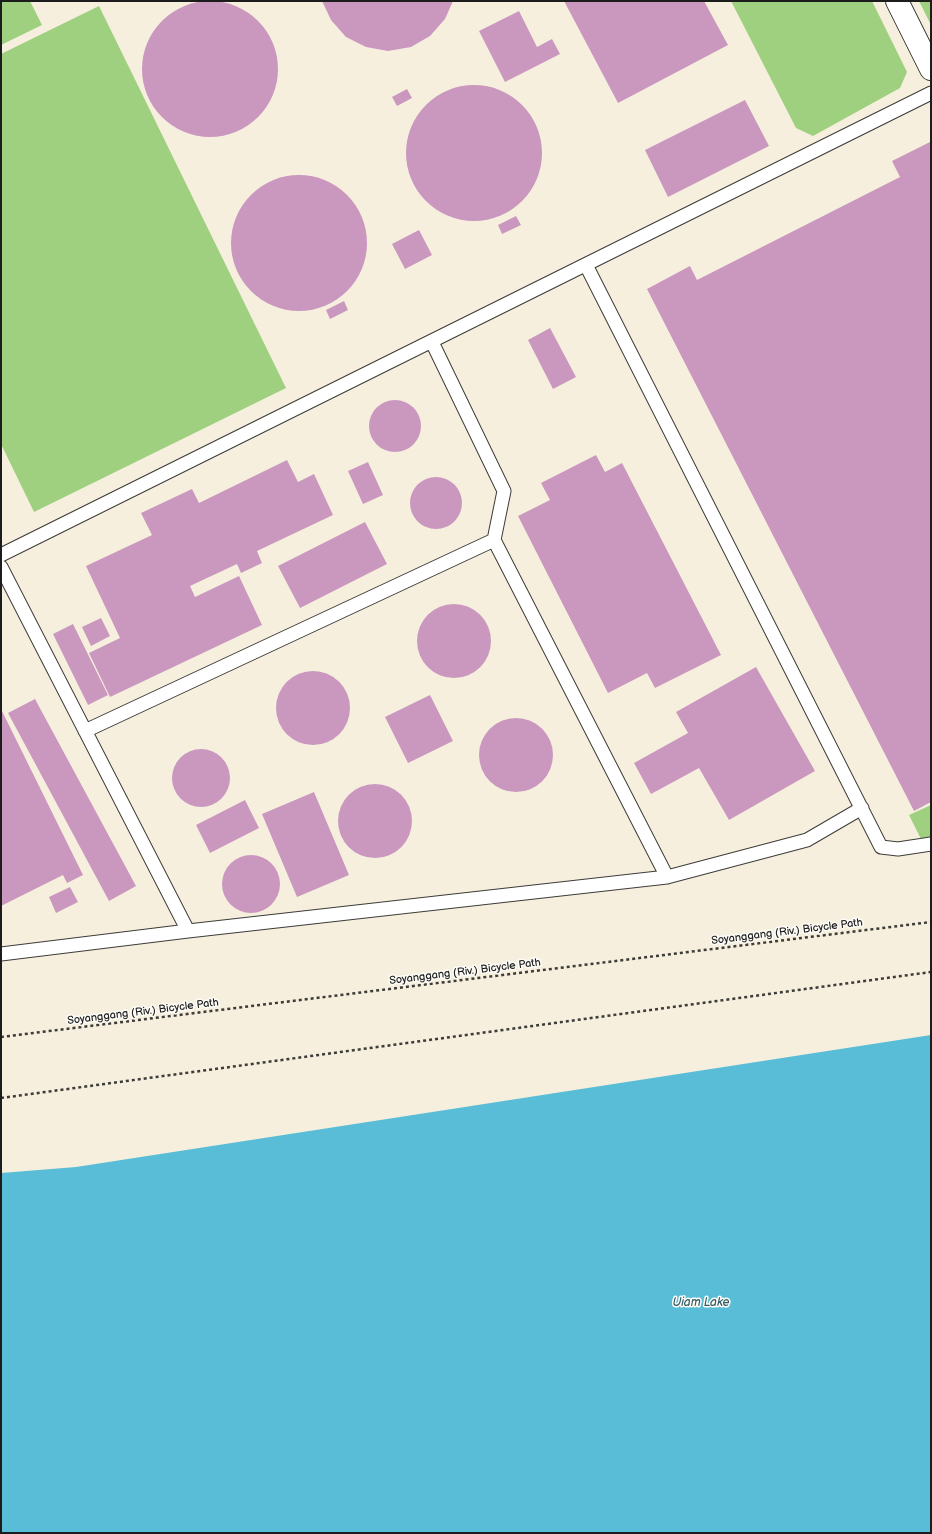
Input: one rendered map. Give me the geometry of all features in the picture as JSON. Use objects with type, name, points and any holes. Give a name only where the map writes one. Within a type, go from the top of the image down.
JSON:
[{"type":"street","points":[[898,1],[931,68]]},
{"type":"lane","points":[[1,556],[931,93]]},
{"type":"lane","points":[[586,265],[881,847],[898,850],[931,844]]},
{"type":"lane","points":[[432,342],[504,491],[494,540],[667,877]]},
{"type":"lane","points":[[85,731],[494,540]]},
{"type":"lane","points":[[1,567],[188,931]]},
{"type":"lane","points":[[1,954],[188,931],[667,877],[807,840],[862,808]]},
{"type":"path","name":"Soyanggang (Riv.) Bicycle Path","points":[[1,1037],[931,922]]},
{"type":"path","points":[[1,1098],[931,972]]},
{"type":"green space","points":[[1,1],[30,1],[42,25],[1,45]]},
{"type":"green space","points":[[731,1],[872,1],[907,72],[900,88],[813,136],[796,128]]},
{"type":"green space","points":[[919,1],[931,1],[931,25]]},
{"type":"green space","points":[[99,6],[286,388],[34,512],[1,444],[1,54]]},
{"type":"green space","points":[[931,805],[931,837],[921,839],[909,815]]},
{"type":"water","name":"Uiam Lake","points":[[931,1035],[931,1533],[1,1533],[1,1173],[76,1167]]},
{"type":"building","points":[[210,1],[236,6],[258,21],[273,43],[278,69],[273,95],[258,117],[236,132],[210,137],[184,132],[162,117],[147,95],[142,69],[147,43],[162,21],[184,6]]},
{"type":"building","points":[[322,1],[453,1],[445,19],[430,36],[411,47],[388,51],[366,47],[346,37],[331,20]]},
{"type":"building","points":[[564,1],[704,1],[728,45],[618,103]]},
{"type":"building","points":[[519,11],[537,47],[552,39],[560,54],[505,82],[479,31]]},
{"type":"building","points":[[474,85],[500,90],[522,105],[537,127],[542,153],[537,179],[522,201],[500,216],[474,221],[448,216],[426,201],[411,179],[406,153],[411,127],[426,105],[448,90]]},
{"type":"building","points":[[407,89],[412,98],[397,106],[392,97]]},
{"type":"building","points":[[745,100],[769,146],[668,197],[645,150]]},
{"type":"building","points":[[930,142],[931,802],[914,811],[647,289],[690,266],[697,280],[900,177],[892,161]]},
{"type":"building","points":[[292,175],[306,175],[325,180],[347,195],[362,217],[366,230],[366,256],[362,269],[347,291],[325,306],[306,311],[292,311],[273,306],[251,291],[236,269],[231,250],[231,236],[236,217],[251,195],[273,180]]},
{"type":"building","points":[[516,216],[521,225],[502,234],[498,225]]},
{"type":"building","points":[[419,230],[432,255],[405,269],[392,244]]},
{"type":"building","points":[[344,301],[348,310],[330,319],[326,310]]},
{"type":"building","points":[[550,328],[576,377],[553,389],[528,340]]},
{"type":"building","points":[[395,400],[405,402],[413,408],[419,416],[421,426],[419,436],[413,444],[405,450],[395,452],[385,450],[377,444],[371,436],[369,426],[371,416],[377,408],[385,402]]},
{"type":"building","points":[[596,455],[605,472],[622,463],[721,655],[655,688],[647,673],[608,693],[518,516],[550,500],[541,483]]},
{"type":"building","points":[[287,460],[298,482],[314,474],[333,515],[257,551],[262,563],[241,573],[237,564],[190,586],[195,597],[239,576],[262,625],[110,697],[89,653],[120,638],[86,566],[152,535],[141,513],[192,489],[199,503]]},
{"type":"building","points":[[368,462],[383,495],[363,504],[348,471]]},
{"type":"building","points":[[436,477],[446,479],[454,485],[460,493],[462,503],[460,513],[454,521],[446,527],[436,529],[426,527],[418,521],[412,513],[410,503],[412,493],[418,485],[426,479]]},
{"type":"building","points":[[365,522],[387,564],[300,608],[278,566]]},
{"type":"building","points":[[454,604],[468,607],[480,615],[488,627],[491,641],[488,655],[480,667],[468,675],[454,678],[440,675],[428,667],[420,655],[417,641],[420,627],[428,615],[440,607]]},
{"type":"building","points":[[101,618],[110,636],[91,646],[82,627]]},
{"type":"building","points":[[73,624],[108,695],[88,705],[53,634]]},
{"type":"building","points":[[756,667],[815,771],[729,820],[699,768],[651,794],[634,763],[688,733],[676,712]]},
{"type":"building","points":[[313,671],[327,674],[339,682],[347,694],[350,708],[347,722],[339,734],[327,742],[313,745],[299,742],[287,734],[279,722],[276,708],[279,694],[287,682],[299,674]]},
{"type":"building","points":[[430,695],[453,741],[408,763],[385,717]]},
{"type":"building","points":[[35,699],[136,886],[109,901],[8,713]]},
{"type":"building","points":[[1,709],[83,875],[67,883],[63,875],[1,906]]},
{"type":"building","points":[[516,718],[530,721],[542,729],[550,741],[553,755],[550,769],[542,781],[530,789],[516,792],[502,789],[490,781],[482,769],[479,755],[482,741],[490,729],[502,721]]},
{"type":"building","points":[[201,749],[212,751],[225,762],[228,767],[230,778],[228,789],[217,802],[212,805],[201,807],[190,805],[177,794],[174,789],[172,778],[174,767],[185,754],[190,751]]},
{"type":"building","points":[[375,784],[389,787],[401,795],[409,807],[412,821],[409,835],[401,847],[389,855],[375,858],[361,855],[349,847],[341,835],[338,821],[341,807],[349,795],[361,787]]},
{"type":"building","points":[[314,792],[349,875],[297,897],[262,814]]},
{"type":"building","points":[[245,800],[259,828],[210,853],[196,825]]},
{"type":"building","points":[[251,855],[262,857],[275,868],[278,873],[280,884],[278,895],[267,908],[262,911],[251,913],[240,911],[227,900],[224,895],[222,884],[224,873],[235,860],[240,857]]},
{"type":"building","points":[[70,887],[78,902],[56,913],[49,897]]}]
